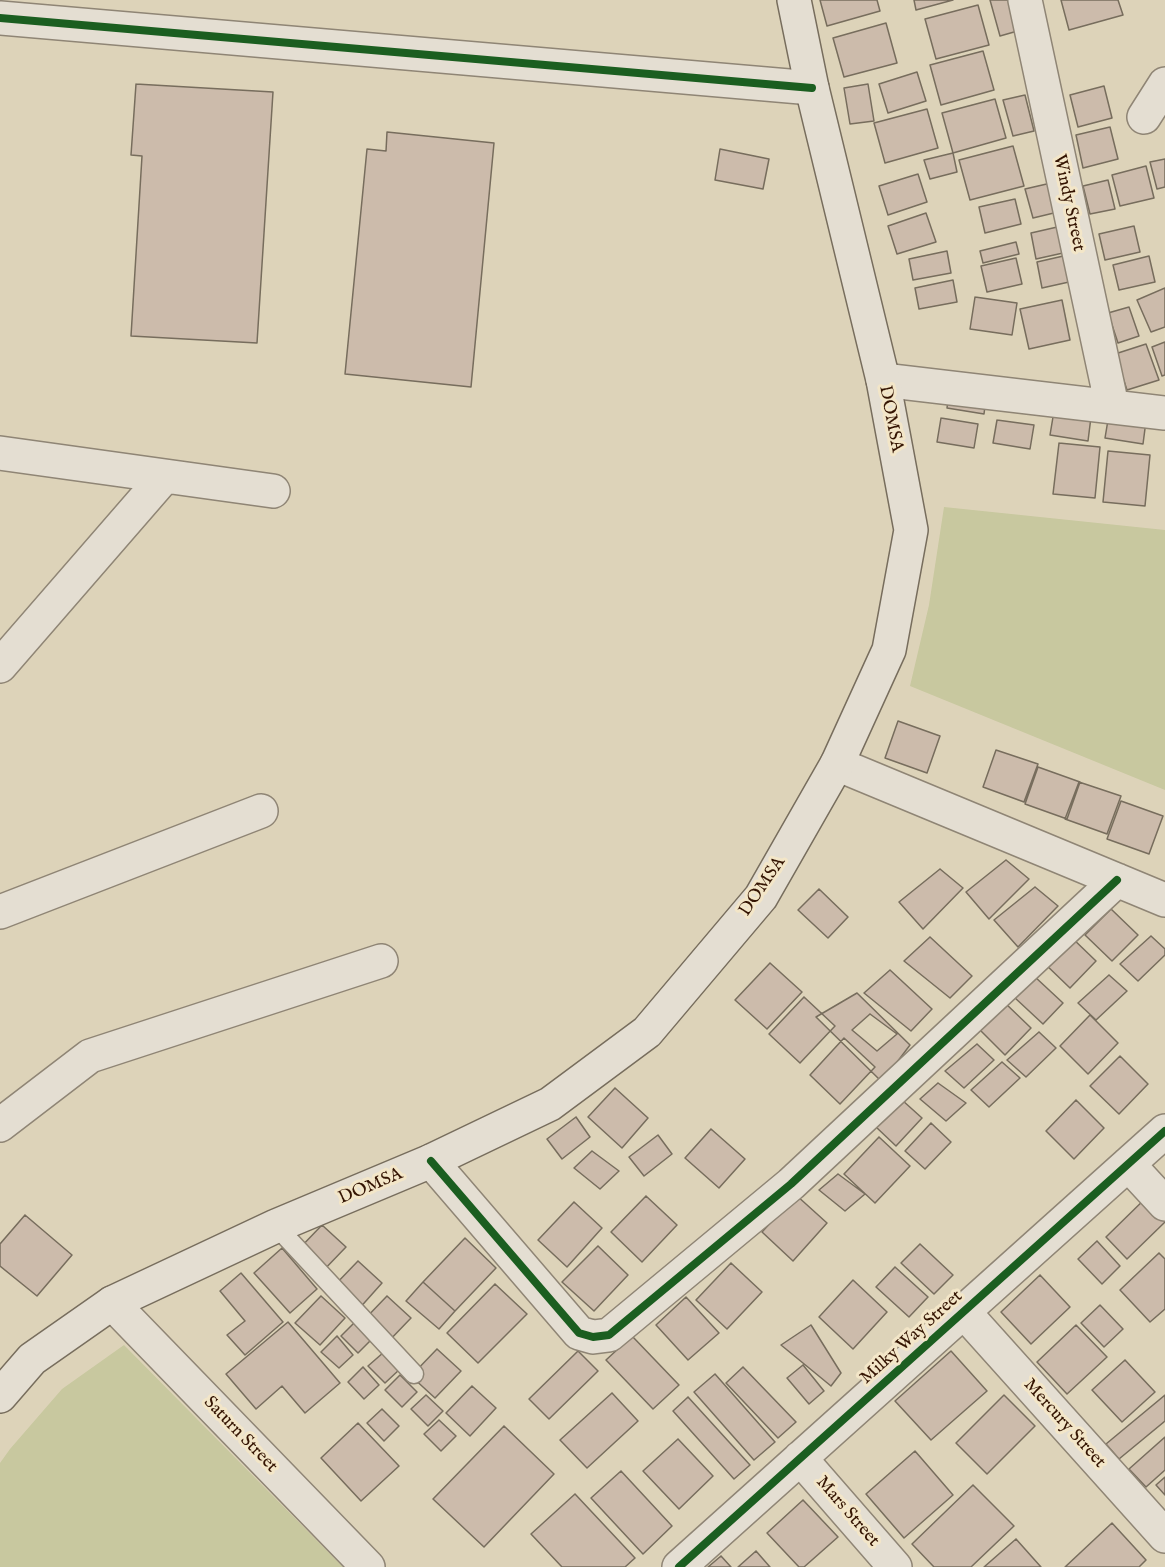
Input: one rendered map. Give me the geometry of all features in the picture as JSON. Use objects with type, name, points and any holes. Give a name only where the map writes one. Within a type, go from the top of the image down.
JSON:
[{"type":"street","name":"DOMSA","points":[[0,1396],[32,1359],[112,1303],[276,1226],[431,1161],[550,1104],[647,1032],[761,897],[837,764],[889,650],[912,530],[883,380],[812,88],[794,0]]},
{"type":"street","name":"Windy Street","points":[[1024,0],[1112,406]]},
{"type":"street","points":[[0,18],[812,88]]},
{"type":"street","points":[[1143,117],[1165,84]]},
{"type":"street","points":[[883,380],[1165,413]]},
{"type":"street","points":[[0,453],[273,491]]},
{"type":"street","points":[[0,666],[164,477]]},
{"type":"street","points":[[837,764],[1165,900]]},
{"type":"street","points":[[0,912],[261,811]]},
{"type":"street","points":[[431,1161],[579,1333],[593,1337],[609,1335],[791,1184],[1117,880]]},
{"type":"street","points":[[0,1125],[90,1056],[381,961]]},
{"type":"street","name":"Milky Way Street","points":[[679,1567],[1165,1131]]},
{"type":"street","points":[[1128,1164],[1165,1204]]},
{"type":"street","name":"Saturn Street","points":[[112,1303],[368,1567]]},
{"type":"street","name":"Mercury Street","points":[[963,1311],[1165,1536]]},
{"type":"street","name":"Mars Street","points":[[800,1458],[895,1567]]},
{"type":"lane","points":[[276,1226],[414,1374]]},
{"type":"green space","points":[[944,507],[1165,530],[1165,790],[910,686],[929,605]]},
{"type":"green space","points":[[124,1345],[343,1567],[0,1567],[0,1463],[62,1389]]},
{"type":"building","points":[[820,0],[877,0],[880,11],[827,26]]},
{"type":"building","points":[[914,0],[953,0],[916,10]]},
{"type":"building","points":[[990,0],[1013,0],[1021,30],[1000,36]]},
{"type":"building","points":[[1061,0],[1118,0],[1123,15],[1069,30]]},
{"type":"building","points":[[978,5],[989,45],[936,59],[925,19]]},
{"type":"building","points":[[886,23],[897,63],[844,77],[833,38]]},
{"type":"building","points":[[983,51],[994,90],[941,105],[930,65]]},
{"type":"building","points":[[917,72],[926,101],[888,113],[879,84]]},
{"type":"building","points":[[136,84],[273,92],[257,343],[131,336],[142,156],[131,155]]},
{"type":"building","points":[[868,84],[874,121],[850,124],[844,88]]},
{"type":"building","points":[[1104,86],[1112,118],[1078,127],[1070,95]]},
{"type":"building","points":[[1025,95],[1034,131],[1013,136],[1003,100]]},
{"type":"building","points":[[995,99],[1006,138],[953,153],[942,113]]},
{"type":"building","points":[[927,109],[938,148],[885,163],[874,123]]},
{"type":"building","points":[[1110,127],[1118,159],[1083,168],[1076,135]]},
{"type":"building","points":[[387,132],[494,143],[471,387],[345,374],[367,149],[386,151]]},
{"type":"building","points":[[1013,146],[1024,186],[970,200],[959,160]]},
{"type":"building","points":[[720,149],[769,159],[763,189],[715,180]]},
{"type":"building","points":[[953,153],[957,172],[930,179],[924,160]]},
{"type":"building","points":[[1165,159],[1165,187],[1157,189],[1150,162]]},
{"type":"building","points":[[1146,166],[1154,198],[1120,206],[1112,175]]},
{"type":"building","points":[[918,174],[927,202],[888,215],[879,186]]},
{"type":"building","points":[[1108,180],[1115,209],[1090,214],[1083,186]]},
{"type":"building","points":[[1051,183],[1058,212],[1033,218],[1025,189]]},
{"type":"building","points":[[1015,199],[1021,224],[985,233],[979,207]]},
{"type":"building","points":[[926,213],[936,242],[897,254],[888,226]]},
{"type":"building","points":[[1066,225],[1072,251],[1036,259],[1031,233]]},
{"type":"building","points":[[1134,226],[1140,252],[1105,260],[1099,234]]},
{"type":"building","points":[[1016,242],[1019,254],[983,263],[980,251]]},
{"type":"building","points":[[947,251],[951,273],[913,280],[909,259]]},
{"type":"building","points":[[1072,254],[1078,280],[1042,288],[1037,262]]},
{"type":"building","points":[[1149,256],[1155,282],[1119,290],[1113,265]]},
{"type":"building","points":[[1016,258],[1022,284],[987,292],[981,266]]},
{"type":"building","points":[[953,280],[957,302],[919,309],[915,288]]},
{"type":"building","points":[[1165,288],[1165,327],[1151,332],[1137,300]]},
{"type":"building","points":[[975,297],[1017,303],[1012,335],[970,329]]},
{"type":"building","points":[[1062,300],[1070,340],[1029,349],[1020,309]]},
{"type":"building","points":[[1129,307],[1139,336],[1118,343],[1108,313]]},
{"type":"building","points":[[1165,342],[1165,375],[1162,376],[1152,347]]},
{"type":"building","points":[[1146,344],[1159,380],[1127,390],[1115,354]]},
{"type":"building","points":[[950,384],[987,390],[984,414],[947,408]]},
{"type":"building","points":[[1054,411],[1091,417],[1088,441],[1050,435]]},
{"type":"building","points":[[1109,414],[1146,421],[1143,444],[1105,438]]},
{"type":"building","points":[[941,418],[978,424],[974,448],[937,442]]},
{"type":"building","points":[[997,420],[1034,425],[1030,449],[993,443]]},
{"type":"building","points":[[1059,443],[1100,447],[1095,498],[1053,494]]},
{"type":"building","points":[[1108,451],[1150,455],[1145,506],[1103,502]]},
{"type":"building","points":[[898,721],[940,736],[927,773],[885,758]]},
{"type":"building","points":[[996,750],[1038,764],[1024,802],[983,787]]},
{"type":"building","points":[[1038,767],[1080,782],[1067,819],[1025,804]]},
{"type":"building","points":[[1079,782],[1121,796],[1107,834],[1065,819]]},
{"type":"building","points":[[1121,801],[1163,816],[1149,854],[1107,839]]},
{"type":"building","points":[[1006,860],[1029,879],[989,919],[966,892]]},
{"type":"building","points":[[940,869],[963,888],[923,929],[899,902]]},
{"type":"building","points":[[1035,887],[1058,906],[1018,947],[994,920]]},
{"type":"building","points":[[819,889],[848,917],[828,938],[798,910]]},
{"type":"building","points":[[1111,909],[1138,935],[1112,961],[1085,935]]},
{"type":"building","points":[[1069,935],[1096,961],[1070,988],[1043,962]]},
{"type":"building","points":[[1151,936],[1165,949],[1165,955],[1138,981],[1120,964]]},
{"type":"building","points":[[930,937],[972,976],[950,998],[904,961]]},
{"type":"building","points":[[770,963],[802,992],[767,1029],[735,1000]]},
{"type":"building","points":[[890,970],[932,1009],[911,1031],[864,993]]},
{"type":"building","points":[[1109,975],[1127,991],[1096,1020],[1078,1003]]},
{"type":"building","points":[[1034,976],[1063,1003],[1043,1024],[1014,997]]},
{"type":"building","points":[[857,993],[910,1045],[882,1082],[816,1017]]},
{"type":"building","points":[[804,997],[835,1026],[800,1063],[769,1034]]},
{"type":"building","points":[[1004,1002],[1031,1028],[1005,1055],[978,1028]]},
{"type":"building","points":[[870,1014],[897,1034],[877,1051],[852,1030]]},
{"type":"building","points":[[1090,1015],[1118,1043],[1088,1074],[1060,1046]]},
{"type":"building","points":[[1039,1032],[1056,1048],[1026,1077],[1007,1060]]},
{"type":"building","points":[[844,1038],[875,1067],[840,1104],[810,1075]]},
{"type":"building","points":[[977,1044],[994,1060],[964,1088],[945,1071]]},
{"type":"building","points":[[1120,1056],[1148,1084],[1119,1114],[1090,1086]]},
{"type":"building","points":[[1002,1062],[1020,1078],[989,1107],[971,1090]]},
{"type":"building","points":[[938,1083],[966,1103],[946,1121],[920,1099]]},
{"type":"building","points":[[615,1088],[648,1118],[622,1148],[588,1117]]},
{"type":"building","points":[[902,1100],[922,1118],[896,1146],[876,1127]]},
{"type":"building","points":[[1076,1100],[1104,1128],[1074,1159],[1046,1131]]},
{"type":"building","points":[[576,1117],[590,1137],[562,1159],[547,1139]]},
{"type":"building","points":[[931,1123],[951,1142],[925,1169],[905,1151]]},
{"type":"building","points":[[711,1129],[745,1159],[719,1188],[685,1158]]},
{"type":"building","points":[[658,1135],[672,1154],[644,1176],[629,1157]]},
{"type":"building","points":[[879,1137],[910,1166],[875,1203],[844,1174]]},
{"type":"building","points":[[592,1151],[619,1171],[600,1189],[574,1168]]},
{"type":"building","points":[[838,1174],[865,1194],[845,1211],[819,1190]]},
{"type":"building","points":[[1153,1191],[1165,1204],[1165,1222],[1127,1259],[1106,1237]]},
{"type":"building","points":[[796,1195],[827,1223],[793,1261],[762,1232]]},
{"type":"building","points":[[646,1196],[677,1225],[642,1262],[611,1232]]},
{"type":"building","points":[[574,1202],[602,1228],[567,1267],[538,1240]]},
{"type":"building","points":[[25,1215],[72,1255],[37,1296],[0,1266],[0,1244]]},
{"type":"building","points":[[322,1225],[346,1247],[320,1274],[296,1252]]},
{"type":"building","points":[[465,1238],[496,1268],[455,1311],[423,1282]]},
{"type":"building","points":[[1097,1241],[1120,1266],[1102,1284],[1078,1259]]},
{"type":"building","points":[[920,1244],[953,1275],[934,1294],[901,1263]]},
{"type":"building","points":[[598,1246],[628,1275],[594,1311],[562,1282]]},
{"type":"building","points":[[282,1248],[317,1289],[290,1313],[254,1273]]},
{"type":"building","points":[[1159,1253],[1165,1259],[1165,1309],[1150,1322],[1120,1290]]},
{"type":"building","points":[[358,1261],[382,1283],[357,1311],[332,1288]]},
{"type":"building","points":[[731,1263],[762,1292],[727,1329],[696,1300]]},
{"type":"building","points":[[895,1267],[928,1297],[909,1317],[876,1287]]},
{"type":"building","points":[[241,1273],[283,1322],[245,1355],[227,1335],[245,1321],[220,1291]]},
{"type":"building","points":[[1040,1275],[1070,1307],[1031,1344],[1001,1312]]},
{"type":"building","points":[[853,1280],[887,1312],[853,1349],[819,1317]]},
{"type":"building","points":[[423,1282],[455,1311],[439,1329],[406,1301]]},
{"type":"building","points":[[495,1284],[527,1314],[478,1363],[447,1333]]},
{"type":"building","points":[[321,1296],[345,1318],[320,1345],[295,1323]]},
{"type":"building","points":[[387,1296],[411,1318],[385,1345],[361,1323]]},
{"type":"building","points":[[686,1297],[719,1333],[688,1360],[656,1325]]},
{"type":"building","points":[[1100,1305],[1123,1329],[1104,1347],[1081,1323]]},
{"type":"building","points":[[356,1321],[373,1338],[358,1353],[341,1336]]},
{"type":"building","points":[[288,1322],[340,1383],[305,1413],[282,1386],[256,1409],[226,1374]]},
{"type":"building","points":[[811,1325],[841,1373],[831,1386],[781,1345]]},
{"type":"building","points":[[1076,1325],[1107,1357],[1067,1394],[1037,1362]]},
{"type":"building","points":[[337,1336],[353,1355],[339,1368],[321,1352]]},
{"type":"building","points":[[632,1336],[679,1385],[653,1409],[606,1360]]},
{"type":"building","points":[[437,1349],[461,1371],[435,1398],[411,1376]]},
{"type":"building","points":[[578,1351],[598,1371],[549,1419],[529,1399]]},
{"type":"building","points":[[951,1351],[987,1391],[931,1440],[895,1401]]},
{"type":"building","points":[[384,1352],[400,1369],[385,1383],[368,1366]]},
{"type":"building","points":[[1125,1360],[1155,1392],[1122,1422],[1092,1390]]},
{"type":"building","points":[[803,1365],[824,1391],[809,1404],[787,1378]]},
{"type":"building","points":[[363,1367],[379,1385],[364,1399],[348,1382]]},
{"type":"building","points":[[743,1367],[796,1422],[778,1438],[726,1383]]},
{"type":"building","points":[[715,1374],[775,1442],[754,1460],[694,1392]]},
{"type":"building","points":[[400,1375],[417,1392],[402,1407],[385,1390]]},
{"type":"building","points":[[472,1386],[496,1408],[470,1436],[446,1413]]},
{"type":"building","points":[[612,1393],[638,1421],[587,1468],[560,1440]]},
{"type":"building","points":[[426,1395],[443,1411],[428,1426],[411,1409]]},
{"type":"building","points":[[1004,1395],[1035,1426],[987,1474],[956,1443]]},
{"type":"building","points":[[1165,1395],[1165,1421],[1119,1459],[1106,1444]]},
{"type":"building","points":[[688,1397],[750,1465],[734,1479],[673,1411]]},
{"type":"building","points":[[382,1409],[399,1426],[384,1441],[367,1423]]},
{"type":"building","points":[[439,1420],[456,1436],[441,1451],[424,1434]]},
{"type":"building","points":[[358,1423],[399,1466],[361,1501],[321,1458]]},
{"type":"building","points":[[504,1426],[554,1474],[484,1547],[433,1499]]},
{"type":"building","points":[[1165,1437],[1165,1470],[1146,1487],[1129,1469]]},
{"type":"building","points":[[678,1439],[713,1476],[679,1509],[643,1471]]},
{"type":"building","points":[[915,1451],[953,1495],[904,1538],[866,1494]]},
{"type":"building","points":[[621,1471],[672,1526],[643,1554],[591,1498]]},
{"type":"building","points":[[1165,1477],[1165,1495],[1156,1485]]},
{"type":"building","points":[[973,1485],[1014,1526],[971,1567],[934,1567],[912,1544]]},
{"type":"building","points":[[575,1494],[635,1558],[625,1567],[562,1567],[531,1534]]},
{"type":"building","points":[[803,1500],[838,1537],[804,1567],[799,1567],[767,1533]]},
{"type":"building","points":[[1112,1523],[1146,1560],[1139,1567],[1065,1567]]},
{"type":"building","points":[[1016,1539],[1041,1567],[984,1567]]},
{"type":"building","points":[[756,1551],[770,1567],[738,1567]]},
{"type":"building","points":[[721,1556],[731,1567],[708,1567]]},
{"type":"cycle path","points":[[0,18],[812,88]]},
{"type":"cycle path","points":[[431,1161],[579,1333],[593,1337],[609,1335],[791,1184],[1117,880]]},
{"type":"cycle path","points":[[679,1567],[1165,1131]]}]
